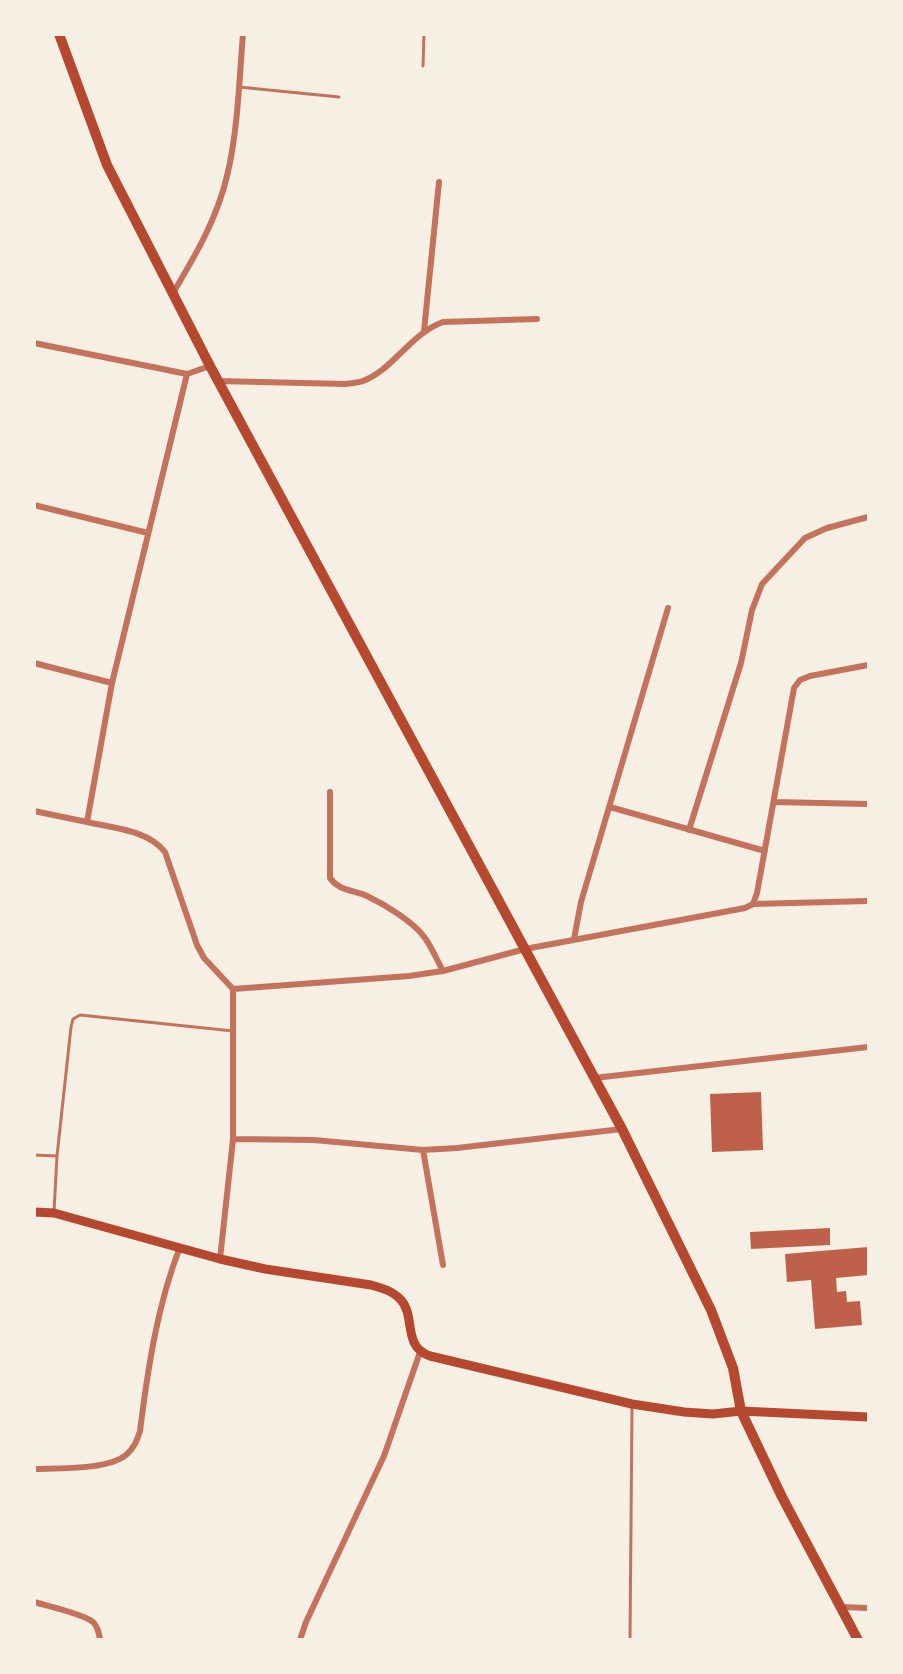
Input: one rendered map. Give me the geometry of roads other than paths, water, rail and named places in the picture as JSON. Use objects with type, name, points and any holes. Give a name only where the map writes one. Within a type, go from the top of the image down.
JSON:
[{"type":"main road","points":[[59,34],[107,165],[210,366],[622,1129],[711,1310],[733,1368],[741,1411],[782,1497],[858,1640]]},
{"type":"main road","points":[[34,1212],[54,1213],[220,1259],[265,1269],[371,1285],[388,1290],[400,1299],[405,1307],[413,1342],[420,1352],[632,1404],[684,1412],[713,1414],[741,1411],[868,1417]]},
{"type":"street","points":[[173,293],[202,243],[220,201],[227,177],[232,151],[243,34]]},
{"type":"street","points":[[424,331],[439,182]]},
{"type":"street","points":[[218,381],[345,384],[362,381],[376,374],[428,327],[443,322],[537,319]]},
{"type":"street","points":[[34,343],[187,374],[210,366]]},
{"type":"street","points":[[87,822],[112,683],[187,374]]},
{"type":"street","points":[[34,505],[148,533]]},
{"type":"street","points":[[689,830],[741,663],[752,610],[762,585],[805,538],[828,528],[868,517]]},
{"type":"street","points":[[574,939],[581,902],[668,608]]},
{"type":"street","points":[[34,663],[112,683]]},
{"type":"street","points":[[753,903],[765,851],[794,688],[800,680],[810,676],[868,665]]},
{"type":"street","points":[[330,792],[330,878],[334,884],[367,896],[415,928],[424,936],[443,971]]},
{"type":"street","points":[[774,802],[868,804]]},
{"type":"street","points":[[609,807],[765,851]]},
{"type":"street","points":[[34,811],[148,837],[157,842],[165,852],[197,945],[204,958],[232,989],[233,1139],[220,1259]]},
{"type":"street","points":[[232,989],[409,976],[443,971],[525,949],[745,908],[753,903],[868,902]]},
{"type":"street","points":[[594,1078],[868,1047]]},
{"type":"street","points":[[233,1139],[314,1140],[423,1150],[469,1147],[622,1129]]},
{"type":"street","points":[[423,1150],[443,1264]]},
{"type":"street","points":[[34,1469],[113,1463],[126,1456],[135,1446],[140,1431],[153,1340],[164,1291],[180,1247]]},
{"type":"street","points":[[300,1640],[306,1622],[384,1456],[420,1352]]},
{"type":"street","points":[[34,1602],[85,1618],[93,1623],[100,1640]]},
{"type":"street","points":[[840,1606],[868,1608]]},
{"type":"lane","points":[[423,66],[424,34]]},
{"type":"lane","points":[[238,87],[339,97]]},
{"type":"lane","points":[[54,1213],[57,1156],[70,1027],[73,1019],[80,1015],[233,1031]]},
{"type":"lane","points":[[34,1155],[57,1156]]},
{"type":"lane","points":[[630,1640],[632,1404]]}]
